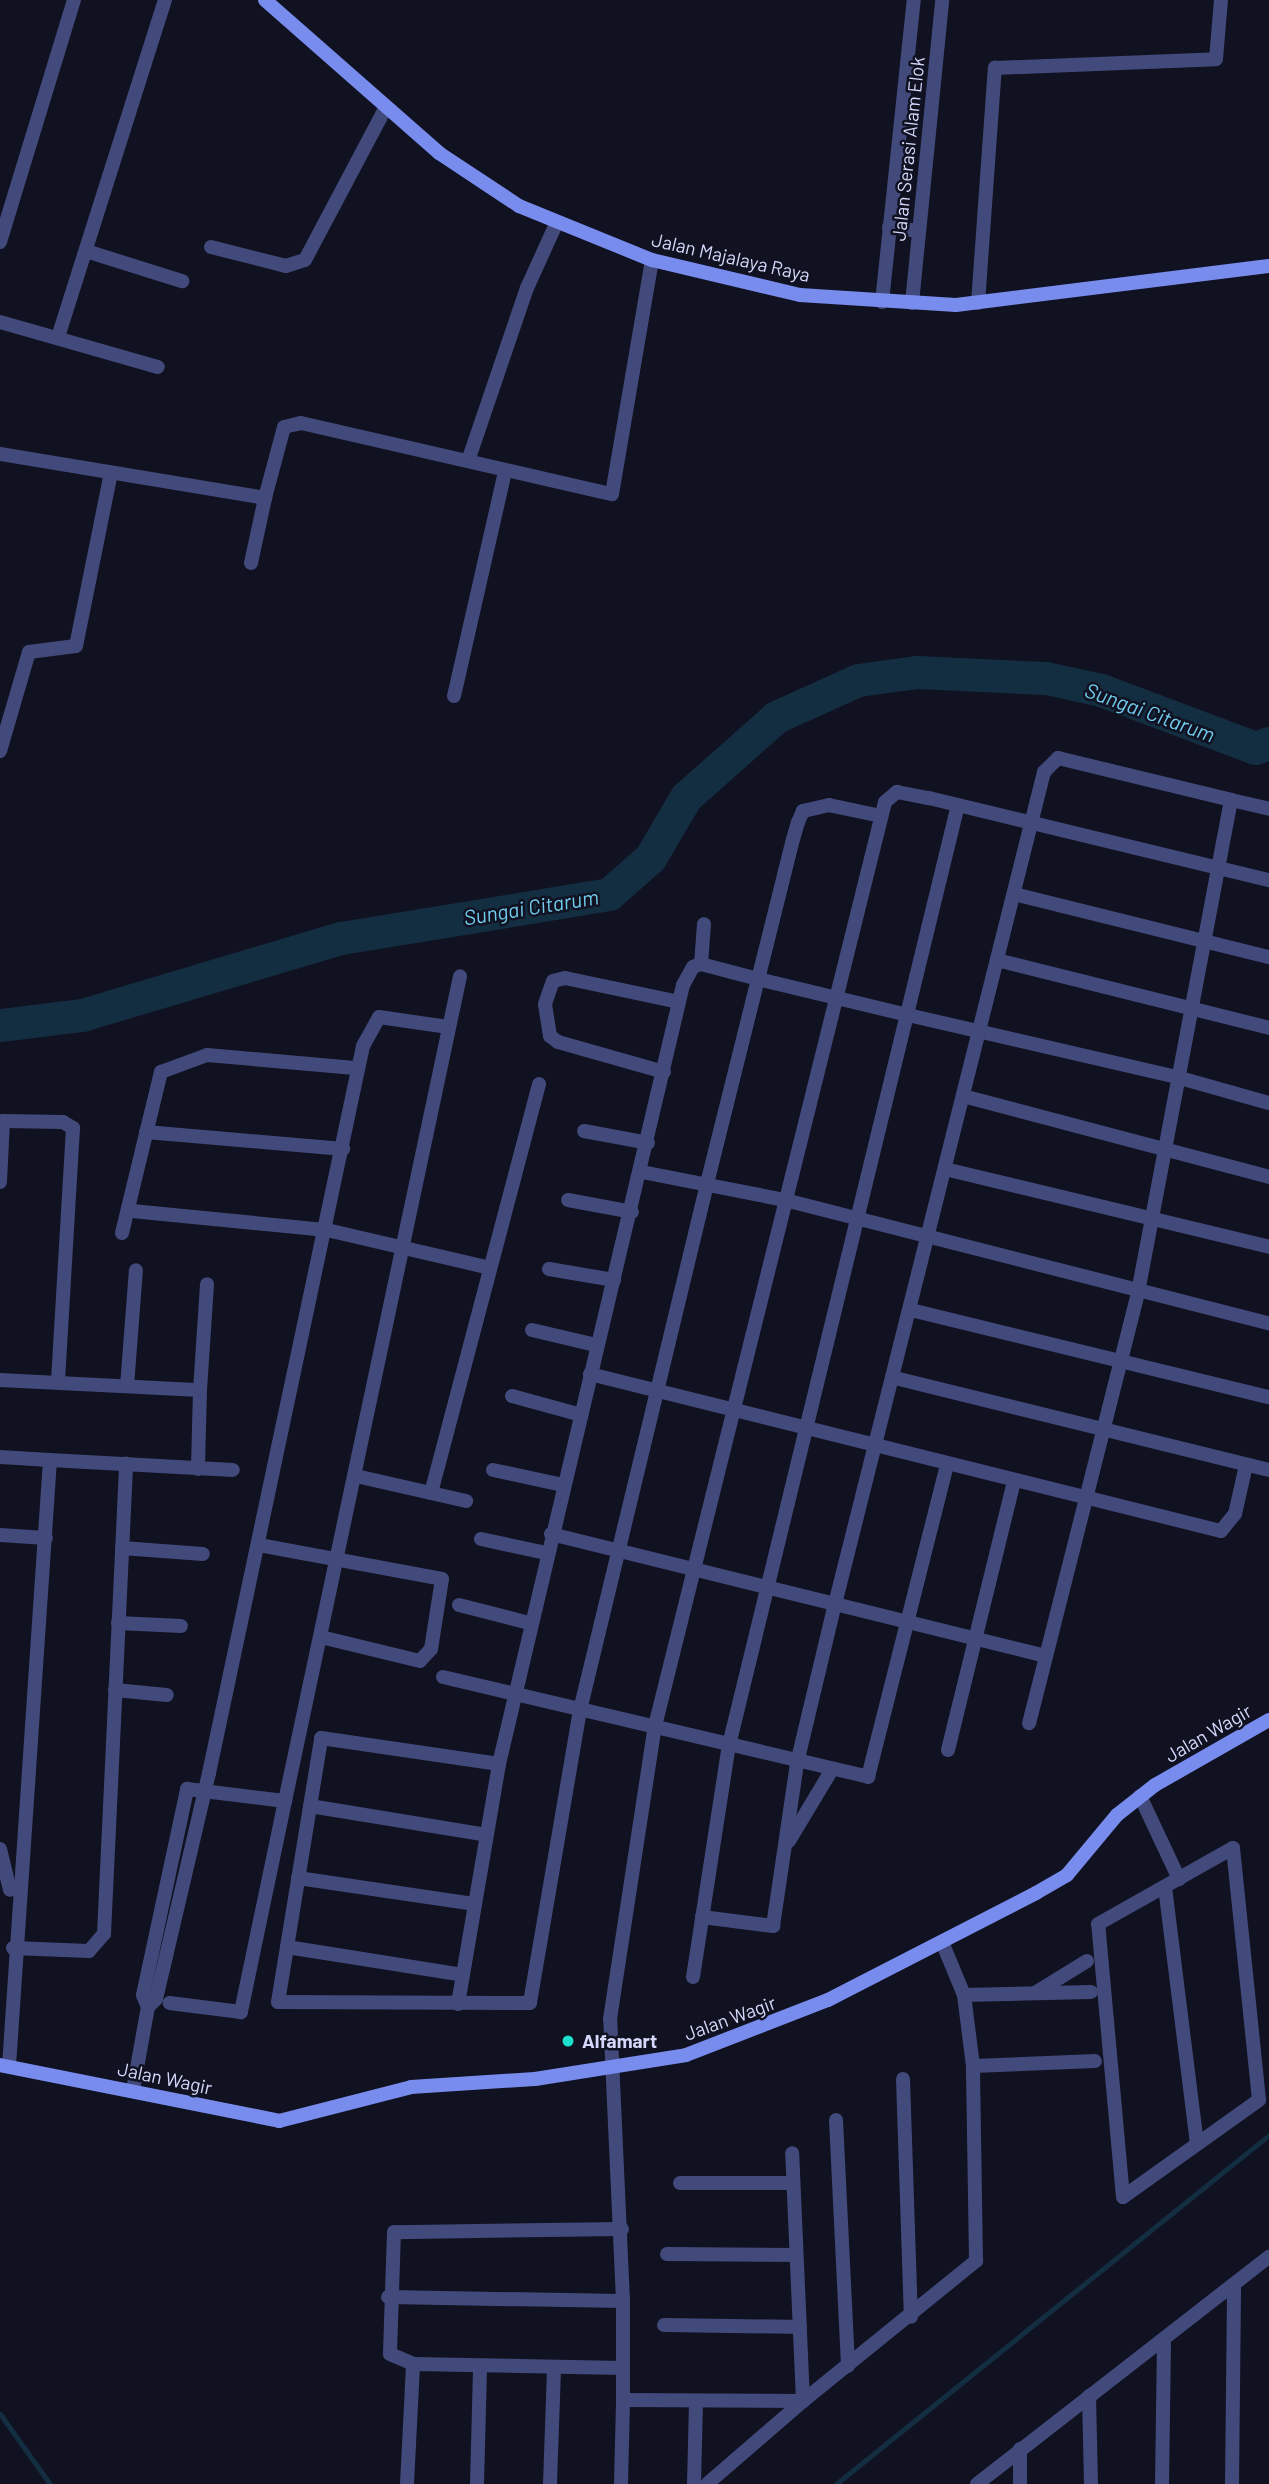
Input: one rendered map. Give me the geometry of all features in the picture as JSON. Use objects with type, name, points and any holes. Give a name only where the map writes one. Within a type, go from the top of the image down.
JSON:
[{"type":"street","points":[[0,242],[3,225],[74,0]]},
{"type":"street","points":[[58,337],[165,0]]},
{"type":"street","name":"Jalan Serasi Alam Elok","points":[[882,302],[914,0]]},
{"type":"street","name":"Jalan Serasi Alam Elok","points":[[912,303],[942,0]]},
{"type":"street","points":[[978,303],[995,68],[1216,60],[1221,0]]},
{"type":"street","name":"Jalan Majalaya Raya","points":[[270,2],[385,109],[439,153],[556,224],[652,260],[800,295],[912,303],[978,303],[1269,266]]},
{"type":"street","points":[[211,247],[286,266],[306,260],[385,109]]},
{"type":"street","points":[[468,461],[527,288],[556,224]]},
{"type":"street","points":[[889,228],[918,231]]},
{"type":"street","points":[[86,251],[181,281]]},
{"type":"street","points":[[251,563],[282,434],[292,423],[616,493],[652,260]]},
{"type":"street","points":[[0,322],[158,367]]},
{"type":"street","points":[[0,454],[265,498]]},
{"type":"street","points":[[454,696],[505,471]]},
{"type":"street","points":[[0,751],[29,652],[76,646],[111,473]]},
{"type":"street","points":[[702,1917],[774,1926],[797,1763],[1044,772],[1058,758],[1269,809]]},
{"type":"street","points":[[621,2484],[624,2368],[622,2229],[610,2020],[656,1726],[690,1568],[881,816],[897,792],[1269,880]]},
{"type":"street","points":[[1029,1723],[1139,1289],[1231,800]]},
{"type":"street","points":[[693,1977],[729,1745],[809,1429],[958,805]]},
{"type":"street","points":[[499,1764],[321,1738],[278,2002],[530,2003],[580,1710],[660,1392],[706,1184],[803,811],[829,806],[881,816]]},
{"type":"street","points":[[1014,894],[1269,957]]},
{"type":"street","points":[[458,2004],[511,1694],[596,1345],[642,1172],[679,1002],[687,975],[701,964],[704,924]]},
{"type":"street","points":[[998,960],[1269,1028]]},
{"type":"street","points":[[701,964],[1180,1078],[1269,1103]]},
{"type":"street","points":[[170,2003],[241,2012],[460,976]]},
{"type":"street","points":[[664,1072],[558,1042],[550,1036],[544,1004],[553,981],[565,978],[679,1002]]},
{"type":"street","points":[[133,2091],[148,2007],[156,1999],[201,1787],[259,1545],[327,1230],[357,1068],[370,1024],[379,1017],[448,1027]]},
{"type":"street","points":[[122,1233],[132,1211],[157,1076],[196,1057],[357,1068]]},
{"type":"street","points":[[431,1493],[539,1084]]},
{"type":"street","points":[[963,1096],[1269,1177]]},
{"type":"street","points":[[0,1182],[4,1121],[73,1128],[58,1383]]},
{"type":"street","points":[[584,1131],[648,1143]]},
{"type":"street","points":[[146,1132],[343,1149]]},
{"type":"street","points":[[945,1169],[1269,1247]]},
{"type":"street","points":[[642,1172],[785,1200],[1269,1323]]},
{"type":"street","points":[[568,1200],[632,1212]]},
{"type":"street","points":[[132,1211],[327,1230],[490,1268]]},
{"type":"street","points":[[549,1269],[614,1280]]},
{"type":"street","points":[[127,1386],[136,1270]]},
{"type":"street","points":[[198,1469],[207,1284]]},
{"type":"street","points":[[911,1310],[1269,1397]]},
{"type":"street","points":[[532,1331],[596,1345]]},
{"type":"street","points":[[590,1374],[1221,1531],[1235,1514],[1246,1465]]},
{"type":"street","points":[[895,1378],[1269,1470]]},
{"type":"street","points":[[0,1380],[200,1390]]},
{"type":"street","points":[[512,1396],[581,1415]]},
{"type":"street","points":[[0,1457],[233,1470]]},
{"type":"street","points":[[4,2065],[50,1460]]},
{"type":"street","points":[[12,1955],[89,1951],[101,1942],[126,1464]]},
{"type":"street","points":[[443,1677],[656,1726],[831,1771],[873,1774],[947,1464]]},
{"type":"street","points":[[493,1470],[563,1485]]},
{"type":"street","points":[[356,1476],[466,1501]]},
{"type":"street","points":[[948,1750],[1014,1481]]},
{"type":"street","points":[[551,1534],[1046,1656]]},
{"type":"street","points":[[0,1535],[46,1538]]},
{"type":"street","points":[[481,1539],[546,1553]]},
{"type":"street","points":[[259,1545],[442,1579],[443,1597],[431,1649],[420,1661],[321,1637]]},
{"type":"street","points":[[122,1548],[203,1554]]},
{"type":"street","points":[[459,1605],[529,1623]]},
{"type":"street","points":[[118,1623],[181,1626]]},
{"type":"street","points":[[115,1690],[167,1695]]},
{"type":"street","name":"Jalan Wagir","points":[[4,2065],[299,2120],[411,2087],[614,2067],[686,2056],[743,2037],[942,1942],[1067,1875],[1140,1796],[1269,1720]]},
{"type":"street","points":[[785,1848],[831,1771]]},
{"type":"street","points":[[201,1787],[285,1801]]},
{"type":"street","points":[[1140,1796],[1179,1879]]},
{"type":"street","points":[[310,1806],[487,1835]]},
{"type":"street","points":[[1233,1848],[1259,2100],[1123,2197],[1098,1924],[1164,1887],[1233,1848]]},
{"type":"street","points":[[0,1849],[10,1882],[12,1955]]},
{"type":"street","points":[[298,1878],[475,1904]]},
{"type":"street","points":[[1164,1887],[1197,2144]]},
{"type":"street","points":[[707,2484],[803,2401],[911,2317],[976,2261],[973,2066],[964,1995],[942,1942]]},
{"type":"street","points":[[287,1947],[463,1975]]},
{"type":"street","points":[[1033,1993],[1087,1961]]},
{"type":"street","points":[[964,1995],[1091,1992]]},
{"type":"street","points":[[973,2066],[1096,2061]]},
{"type":"street","points":[[902,2079],[911,2317]]},
{"type":"street","points":[[835,2120],[848,2366]]},
{"type":"street","points":[[792,2153],[803,2401]]},
{"type":"street","points":[[680,2183],[793,2183]]},
{"type":"street","points":[[622,2229],[400,2229],[390,2240],[388,2297],[390,2354],[413,2364],[480,2368],[624,2368]]},
{"type":"street","points":[[667,2254],[796,2255]]},
{"type":"street","points":[[977,2484],[1089,2396],[1164,2342],[1269,2257]]},
{"type":"street","points":[[1232,2484],[1234,2286]]},
{"type":"street","points":[[388,2297],[623,2301]]},
{"type":"street","points":[[664,2325],[800,2326]]},
{"type":"street","points":[[1162,2484],[1164,2342]]},
{"type":"street","points":[[407,2484],[413,2364]]},
{"type":"street","points":[[477,2484],[480,2368]]},
{"type":"street","points":[[550,2484],[554,2369]]},
{"type":"street","points":[[1089,2396],[1091,2484]]},
{"type":"street","points":[[623,2400],[803,2401]]},
{"type":"street","points":[[694,2484],[696,2401]]},
{"type":"street","points":[[1020,2449],[1020,2484]]},
{"type":"waterway","name":"Sungai Citarum","points":[[0,1025],[82,1015],[341,938],[609,894],[650,858],[686,797],[776,717],[858,680],[917,672],[1046,678],[1101,690],[1255,748],[1269,743]]},
{"type":"waterway","points":[[836,2484],[1269,2135]]},
{"type":"waterway","points":[[0,2414],[50,2484]]},
{"type":"place","name":"Alfamart","points":[[568,2041]]}]
